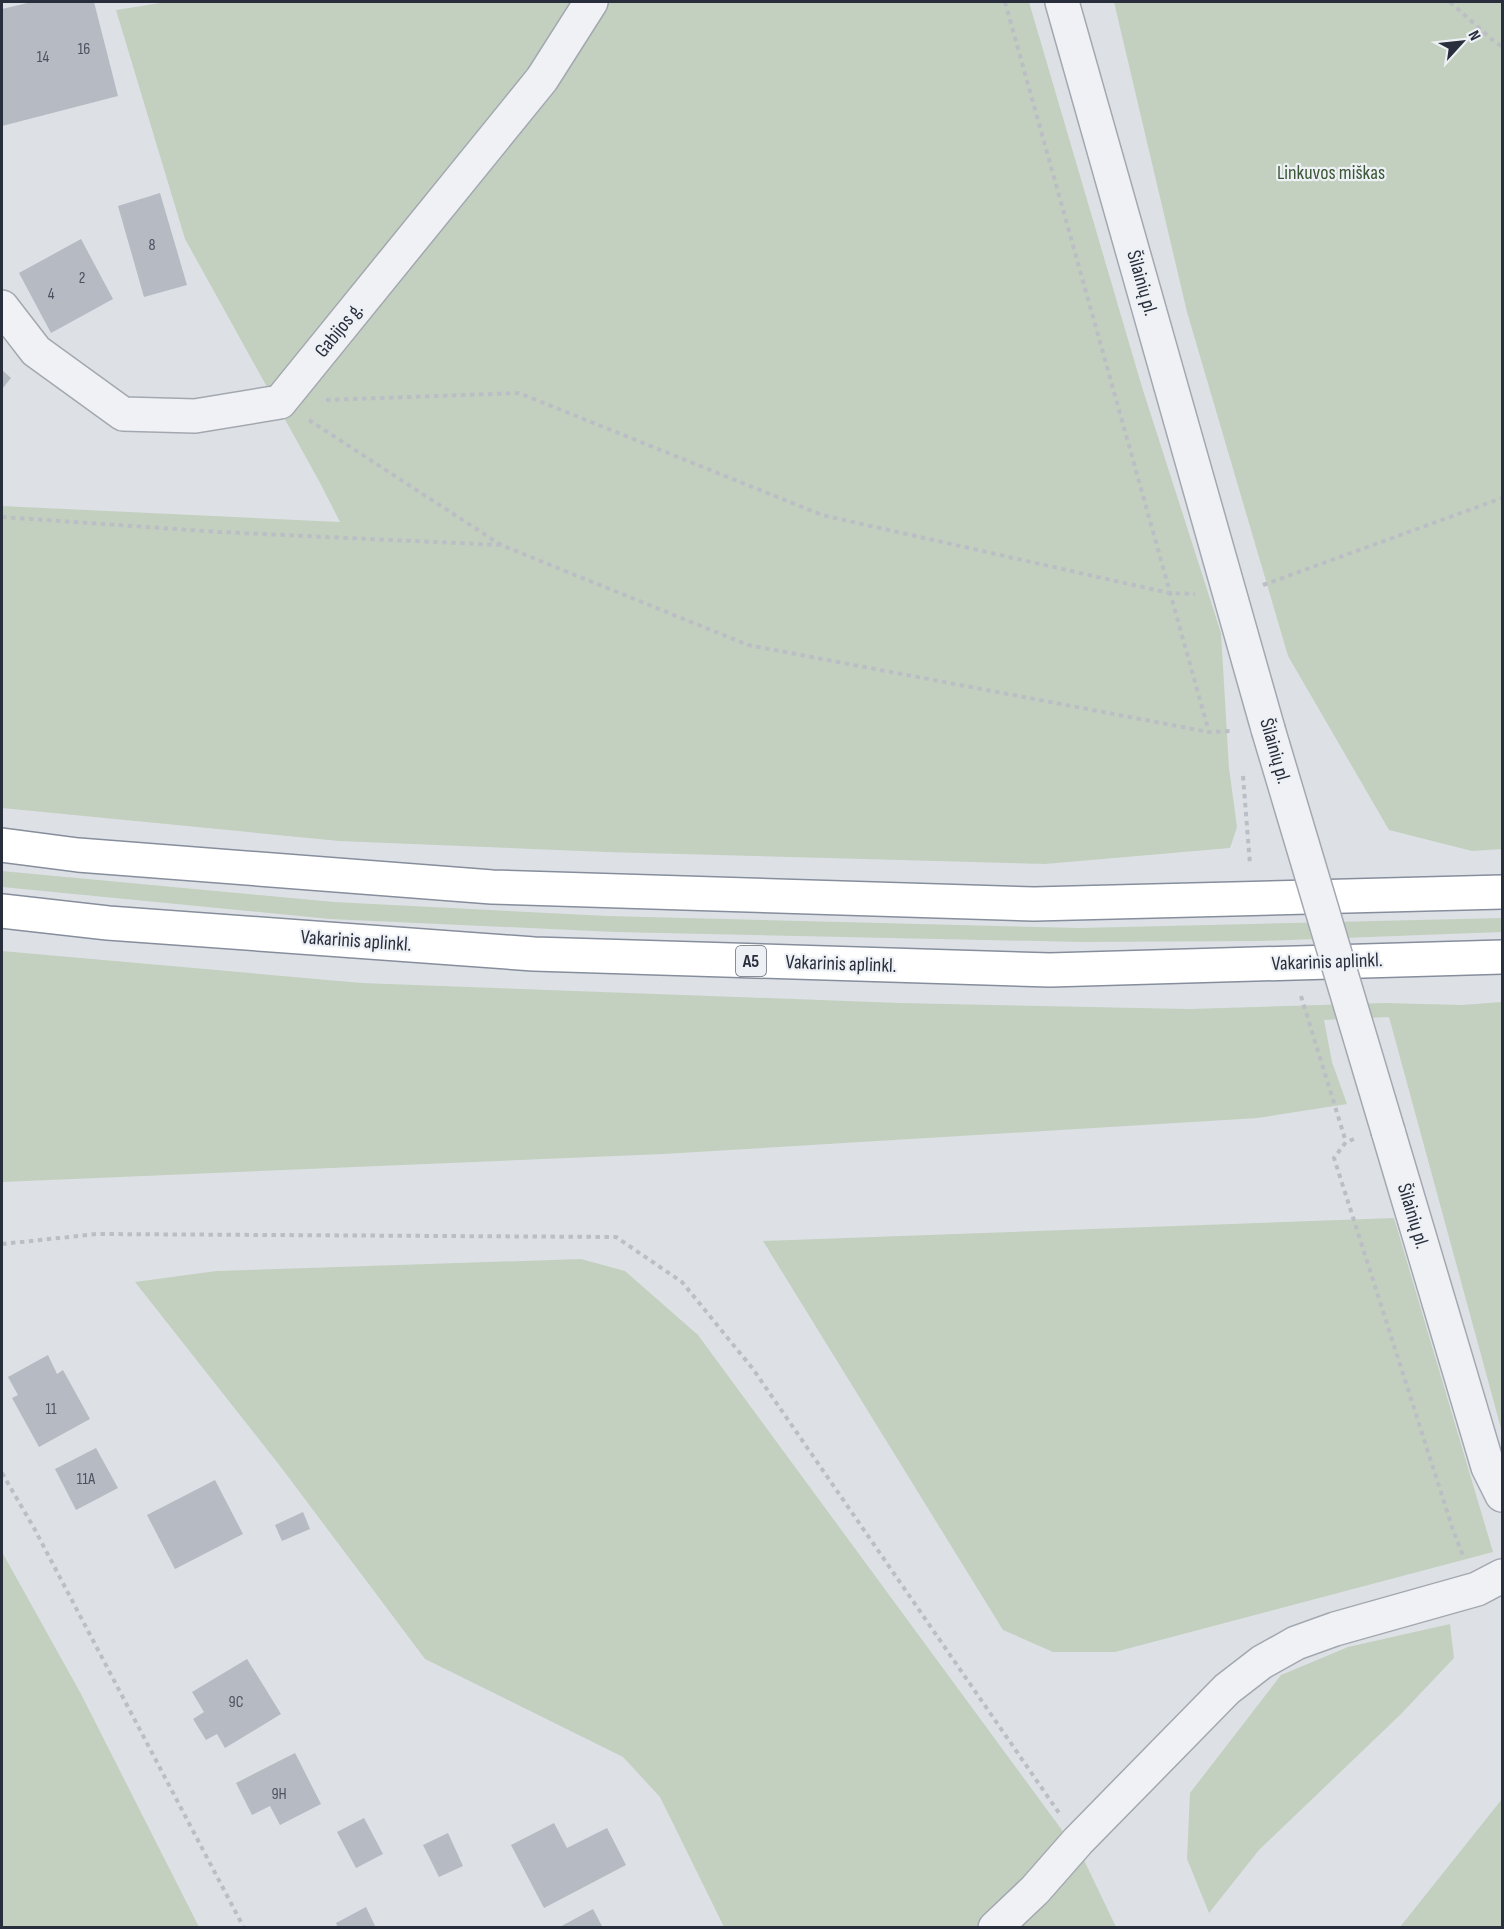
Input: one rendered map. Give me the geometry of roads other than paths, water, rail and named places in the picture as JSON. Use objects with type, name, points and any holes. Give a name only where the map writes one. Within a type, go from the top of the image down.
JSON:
[{"type":"highway","points":[[2,845],[78,855],[492,887],[1034,904],[1503,892]]},
{"type":"highway","name":"Vakarinis aplinkl.","points":[[2,911],[108,923],[534,954],[1050,970],[1503,957]]},
{"type":"street","name":"Gabijos g.","points":[[2,307],[36,351],[123,414],[195,416],[280,402],[542,79],[591,2]]},
{"type":"street","name":"Šilainių pl.","points":[[1062,2],[1268,729],[1488,1467],[1503,1495]]},
{"type":"street","points":[[995,1928],[1035,1890],[1078,1841],[1227,1689],[1262,1662],[1296,1643],[1335,1629],[1490,1582]]},
{"type":"park label","name":"Linkuvos miškas","points":[[1331,173]]}]
